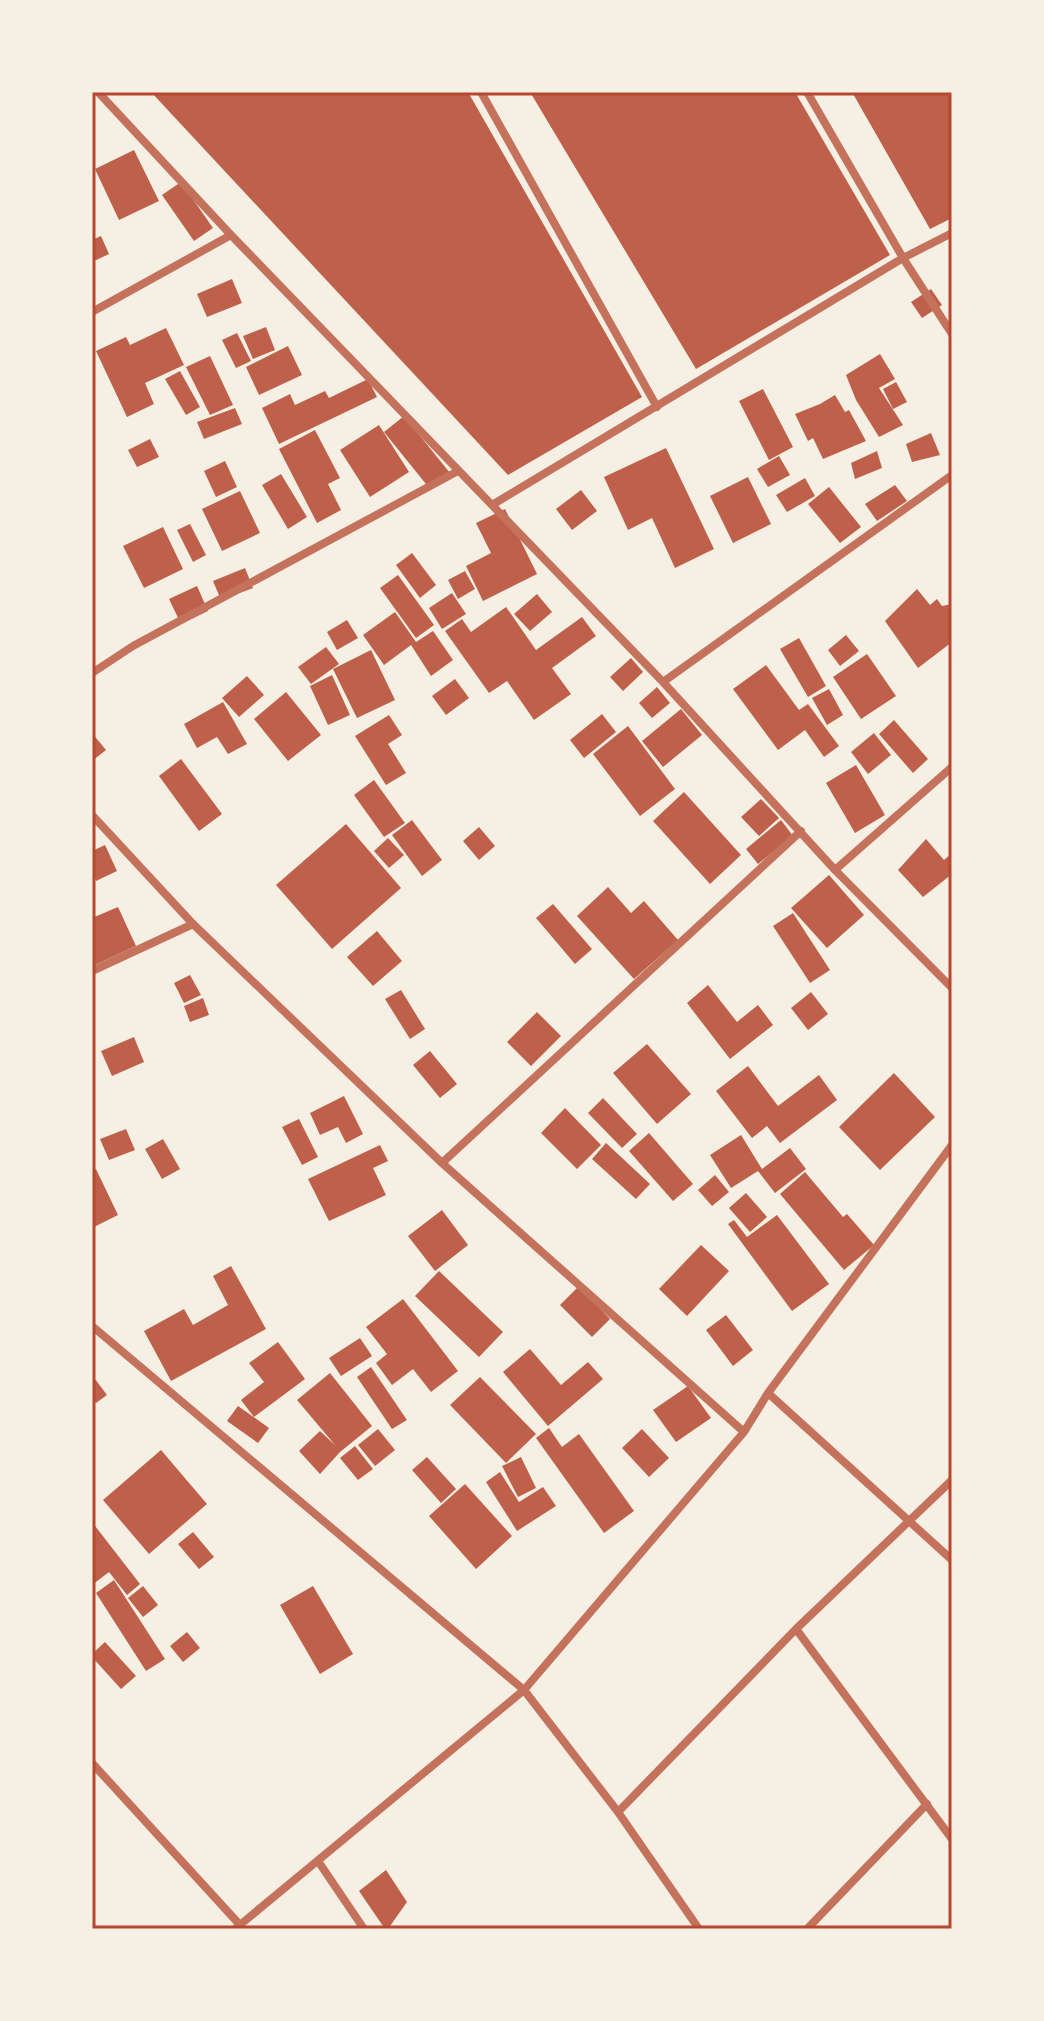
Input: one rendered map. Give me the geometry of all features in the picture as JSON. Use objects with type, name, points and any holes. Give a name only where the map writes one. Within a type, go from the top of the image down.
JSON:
[{"type":"street","points":[[98,92],[231,235],[663,682],[835,870],[952,988]]},
{"type":"street","points":[[481,92],[657,407]]},
{"type":"street","points":[[807,92],[903,258],[952,334]]},
{"type":"street","points":[[492,505],[903,258],[952,233]]},
{"type":"street","points":[[92,312],[231,235]]},
{"type":"street","points":[[92,673],[133,646],[458,471]]},
{"type":"street","points":[[663,682],[952,475]]},
{"type":"street","points":[[835,870],[952,767]]},
{"type":"street","points":[[92,815],[193,924],[442,1163],[744,1432]]},
{"type":"street","points":[[442,1163],[801,831]]},
{"type":"street","points":[[92,971],[193,924]]},
{"type":"street","points":[[92,1763],[238,1927],[524,1690],[744,1432],[768,1393],[952,1145]]},
{"type":"street","points":[[92,1326],[524,1690],[618,1812],[699,1929]]},
{"type":"street","points":[[768,1393],[952,1560]]},
{"type":"street","points":[[618,1812],[796,1629],[952,1480]]},
{"type":"street","points":[[796,1629],[952,1839]]},
{"type":"street","points":[[807,1929],[927,1804]]},
{"type":"street","points":[[318,1861],[364,1929]]},
{"type":"building","points":[[151,92],[468,92],[642,397],[508,475]]},
{"type":"building","points":[[530,92],[795,92],[890,255],[696,369]]},
{"type":"building","points":[[852,92],[952,92],[952,218],[930,229]]},
{"type":"building","points":[[134,150],[159,201],[119,220],[95,169]]},
{"type":"building","points":[[181,182],[213,228],[194,241],[162,195]]},
{"type":"building","points":[[101,236],[109,254],[92,262],[92,240]]},
{"type":"building","points":[[232,279],[242,303],[207,317],[197,294]]},
{"type":"building","points":[[931,289],[942,305],[922,318],[911,302]]},
{"type":"building","points":[[266,327],[275,350],[253,359],[243,336]]},
{"type":"building","points":[[166,328],[184,365],[145,383],[154,404],[127,417],[96,351],[126,337],[130,345]]},
{"type":"building","points":[[237,333],[251,361],[236,368],[222,340]]},
{"type":"building","points":[[288,346],[302,375],[259,395],[246,367]]},
{"type":"building","points":[[880,354],[895,379],[879,388],[903,425],[879,437],[856,400],[846,375]]},
{"type":"building","points":[[210,356],[233,405],[210,415],[186,367]]},
{"type":"building","points":[[180,371],[200,407],[186,415],[165,379]]},
{"type":"building","points":[[368,379],[377,397],[279,444],[262,408],[290,394],[295,405],[325,391],[329,398]]},
{"type":"building","points":[[896,382],[907,402],[893,409],[883,389]]},
{"type":"building","points":[[763,389],[793,447],[769,460],[739,401]]},
{"type":"building","points":[[835,395],[845,412],[849,410],[866,441],[823,459],[813,438],[808,441],[795,414]]},
{"type":"building","points":[[235,408],[242,424],[204,439],[197,422]]},
{"type":"building","points":[[404,416],[450,473],[430,489],[384,432]]},
{"type":"building","points":[[379,425],[409,472],[370,497],[340,450]]},
{"type":"building","points":[[315,430],[340,478],[328,484],[341,510],[317,523],[279,449]]},
{"type":"building","points":[[931,433],[940,455],[912,462],[906,444]]},
{"type":"building","points":[[150,439],[159,457],[137,467],[128,450]]},
{"type":"building","points":[[666,448],[714,549],[675,568],[652,518],[628,530],[604,477]]},
{"type":"building","points":[[877,451],[882,468],[855,479],[851,463]]},
{"type":"building","points":[[779,456],[790,475],[768,487],[757,469]]},
{"type":"building","points":[[225,461],[237,487],[216,497],[204,471]]},
{"type":"building","points":[[281,474],[307,517],[288,529],[262,485]]},
{"type":"building","points":[[748,477],[771,524],[733,543],[710,496]]},
{"type":"building","points":[[805,478],[815,496],[787,512],[776,495]]},
{"type":"building","points":[[895,485],[907,501],[877,521],[865,504]]},
{"type":"building","points":[[829,487],[861,527],[840,543],[808,504]]},
{"type":"building","points":[[581,490],[597,511],[572,530],[556,509]]},
{"type":"building","points":[[240,491],[260,533],[222,551],[202,509]]},
{"type":"building","points":[[505,509],[537,574],[483,601],[466,566],[491,553],[476,523]]},
{"type":"building","points":[[190,524],[206,555],[193,562],[177,530]]},
{"type":"building","points":[[163,527],[183,569],[144,588],[123,546]]},
{"type":"building","points":[[412,553],[436,585],[420,598],[396,565]]},
{"type":"building","points":[[245,568],[253,588],[221,600],[213,581]]},
{"type":"building","points":[[465,571],[475,589],[458,599],[448,580]]},
{"type":"building","points":[[398,575],[434,625],[416,638],[380,588]]},
{"type":"building","points":[[197,586],[208,611],[181,624],[169,599]]},
{"type":"building","points":[[917,589],[930,605],[937,599],[942,606],[952,604],[952,642],[918,668],[885,621]]},
{"type":"building","points":[[452,593],[466,614],[442,629],[429,608]]},
{"type":"building","points":[[537,594],[552,612],[530,631],[514,614]]},
{"type":"building","points":[[506,607],[536,650],[582,617],[596,636],[552,668],[571,694],[534,720],[507,681],[489,693],[445,631],[462,619],[471,632]]},
{"type":"building","points":[[395,612],[416,642],[433,631],[453,660],[431,676],[411,645],[384,665],[363,635]]},
{"type":"building","points":[[347,620],[358,638],[337,650],[327,632]]},
{"type":"building","points":[[846,635],[859,651],[840,666],[828,650]]},
{"type":"building","points":[[799,638],[826,686],[808,697],[780,649]]},
{"type":"building","points":[[326,647],[339,664],[311,684],[298,667]]},
{"type":"building","points":[[371,650],[395,700],[357,718],[333,669]]},
{"type":"building","points":[[867,654],[896,696],[861,719],[833,677]]},
{"type":"building","points":[[631,658],[643,672],[623,691],[610,677]]},
{"type":"building","points":[[766,665],[799,710],[808,704],[839,746],[824,757],[805,730],[778,750],[733,689]]},
{"type":"building","points":[[332,675],[350,715],[328,725],[310,686]]},
{"type":"building","points":[[247,676],[264,695],[239,717],[222,698]]},
{"type":"building","points":[[455,679],[469,698],[446,715],[432,696]]},
{"type":"building","points":[[657,687],[670,703],[652,718],[639,703]]},
{"type":"building","points":[[829,689],[843,715],[827,725],[812,698]]},
{"type":"building","points":[[286,692],[321,735],[288,761],[254,719]]},
{"type":"building","points":[[223,702],[247,744],[228,754],[217,737],[197,748],[184,724]]},
{"type":"building","points":[[681,709],[702,735],[663,767],[642,741]]},
{"type":"building","points":[[602,714],[616,732],[584,758],[570,740]]},
{"type":"building","points":[[389,715],[402,735],[388,744],[406,773],[386,785],[355,736]]},
{"type":"building","points":[[894,720],[928,759],[913,773],[879,734]]},
{"type":"building","points":[[628,726],[675,789],[640,816],[593,754]]},
{"type":"building","points":[[92,733],[106,750],[92,761]]},
{"type":"building","points":[[874,733],[891,755],[868,774],[851,752]]},
{"type":"building","points":[[181,759],[222,814],[199,831],[159,776]]},
{"type":"building","points":[[856,765],[885,815],[855,833],[826,783]]},
{"type":"building","points":[[374,780],[405,823],[384,837],[354,795]]},
{"type":"building","points":[[684,792],[741,855],[710,884],[653,821]]},
{"type":"building","points":[[761,799],[779,818],[759,836],[741,817]]},
{"type":"building","points":[[412,820],[442,860],[422,876],[392,835]]},
{"type":"building","points":[[781,820],[793,836],[758,864],[746,849]]},
{"type":"building","points":[[346,824],[401,888],[332,949],[276,885]]},
{"type":"building","points":[[479,827],[495,846],[479,860],[463,841]]},
{"type":"building","points":[[388,838],[404,855],[389,868],[374,851]]},
{"type":"building","points":[[926,839],[944,860],[952,853],[952,874],[923,897],[898,870]]},
{"type":"building","points":[[105,845],[117,871],[96,881],[92,871],[92,851]]},
{"type":"building","points":[[829,875],[864,915],[827,948],[791,908]]},
{"type":"building","points":[[608,887],[631,913],[644,901],[678,940],[634,979],[577,916]]},
{"type":"building","points":[[553,904],[592,949],[575,964],[536,918]]},
{"type":"building","points":[[118,907],[136,946],[95,965],[92,959],[92,918]]},
{"type":"building","points":[[793,913],[830,970],[810,983],[773,926]]},
{"type":"building","points":[[377,931],[402,961],[373,986],[347,957]]},
{"type":"building","points":[[190,975],[201,995],[184,1003],[174,983]]},
{"type":"building","points":[[708,985],[737,1022],[758,1005],[773,1025],[730,1059],[687,1003]]},
{"type":"building","points":[[401,990],[425,1029],[410,1039],[385,999]]},
{"type":"building","points":[[811,992],[828,1014],[808,1030],[791,1008]]},
{"type":"building","points":[[203,998],[209,1015],[190,1022],[184,1006]]},
{"type":"building","points":[[537,1012],[561,1036],[531,1066],[507,1042]]},
{"type":"building","points":[[134,1037],[144,1062],[112,1076],[101,1051]]},
{"type":"building","points":[[647,1044],[691,1094],[657,1124],[613,1073]]},
{"type":"building","points":[[430,1051],[457,1084],[440,1098],[413,1065]]},
{"type":"building","points":[[748,1066],[778,1106],[819,1075],[837,1100],[780,1143],[767,1126],[752,1138],[716,1091]]},
{"type":"building","points":[[894,1073],[935,1117],[880,1170],[839,1127]]},
{"type":"building","points":[[344,1096],[363,1134],[346,1143],[338,1127],[320,1135],[310,1113]]},
{"type":"building","points":[[603,1098],[637,1134],[622,1148],[588,1113]]},
{"type":"building","points":[[565,1108],[601,1145],[577,1169],[541,1133]]},
{"type":"building","points":[[299,1119],[318,1157],[302,1165],[282,1127]]},
{"type":"building","points":[[126,1129],[135,1150],[109,1160],[100,1139]]},
{"type":"building","points":[[649,1133],[693,1184],[673,1201],[629,1151]]},
{"type":"building","points":[[741,1135],[762,1169],[790,1148],[806,1169],[775,1193],[758,1171],[731,1188],[710,1155]]},
{"type":"building","points":[[163,1139],[180,1169],[162,1179],[145,1149]]},
{"type":"building","points":[[606,1143],[650,1184],[636,1199],[592,1159]]},
{"type":"building","points":[[380,1145],[388,1161],[373,1168],[386,1195],[329,1221],[308,1179]]},
{"type":"building","points":[[96,1169],[118,1215],[92,1228],[92,1171]]},
{"type":"building","points":[[805,1172],[843,1217],[847,1214],[874,1245],[844,1270],[780,1194]]},
{"type":"building","points":[[715,1175],[729,1192],[712,1206],[698,1190]]},
{"type":"building","points":[[746,1193],[767,1217],[750,1232],[729,1208]]},
{"type":"building","points":[[442,1210],[468,1245],[435,1271],[408,1236]]},
{"type":"building","points":[[777,1215],[829,1284],[792,1311],[728,1224],[734,1220],[747,1237]]},
{"type":"building","points":[[701,1245],[729,1271],[687,1316],[659,1289]]},
{"type":"building","points":[[231,1266],[266,1329],[171,1381],[144,1331],[184,1309],[193,1325],[228,1305],[213,1276]]},
{"type":"building","points":[[439,1271],[503,1332],[479,1357],[415,1296]]},
{"type":"building","points":[[579,1286],[610,1319],[592,1337],[560,1305]]},
{"type":"building","points":[[403,1299],[458,1371],[431,1392],[413,1369],[392,1385],[376,1363],[387,1354],[366,1327]]},
{"type":"building","points":[[726,1315],[753,1350],[733,1366],[706,1330]]},
{"type":"building","points":[[360,1338],[372,1356],[341,1376],[329,1358]]},
{"type":"building","points":[[278,1342],[305,1379],[254,1417],[241,1400],[264,1382],[249,1363]]},
{"type":"building","points":[[530,1349],[561,1385],[588,1362],[603,1379],[548,1426],[503,1372]]},
{"type":"building","points":[[371,1367],[407,1420],[392,1429],[357,1377]]},
{"type":"building","points":[[330,1373],[372,1426],[340,1452],[320,1474],[299,1451],[320,1431],[335,1445],[297,1400]]},
{"type":"building","points":[[92,1375],[107,1395],[96,1403],[92,1397]]},
{"type":"building","points":[[480,1377],[536,1434],[506,1463],[450,1405]]},
{"type":"building","points":[[688,1386],[711,1418],[676,1442],[653,1410]]},
{"type":"building","points":[[238,1406],[269,1428],[258,1443],[227,1421]]},
{"type":"building","points":[[549,1428],[562,1447],[579,1434],[634,1511],[604,1533],[536,1438]]},
{"type":"building","points":[[378,1429],[395,1450],[375,1466],[358,1445]]},
{"type":"building","points":[[642,1429],[669,1458],[649,1477],[622,1448]]},
{"type":"building","points":[[355,1446],[373,1469],[358,1480],[340,1458]]},
{"type":"building","points":[[161,1450],[207,1504],[149,1554],[103,1500]]},
{"type":"building","points":[[427,1457],[456,1489],[441,1503],[412,1470]]},
{"type":"building","points":[[521,1457],[536,1488],[518,1497],[502,1466]]},
{"type":"building","points":[[500,1472],[519,1502],[543,1487],[556,1506],[517,1531],[486,1482]]},
{"type":"building","points":[[465,1484],[512,1536],[476,1569],[429,1516]]},
{"type":"building","points":[[92,1522],[140,1584],[127,1595],[109,1572],[92,1585]]},
{"type":"building","points":[[193,1532],[214,1557],[199,1569],[178,1544]]},
{"type":"building","points":[[114,1580],[165,1659],[146,1671],[96,1593]]},
{"type":"building","points":[[143,1586],[158,1605],[143,1617],[128,1598]]},
{"type":"building","points":[[313,1586],[353,1654],[320,1674],[280,1605]]},
{"type":"building","points":[[187,1632],[200,1648],[183,1662],[170,1646]]},
{"type":"building","points":[[105,1642],[136,1676],[121,1689],[92,1657]]},
{"type":"building","points":[[386,1870],[407,1902],[388,1929],[359,1891]]}]
